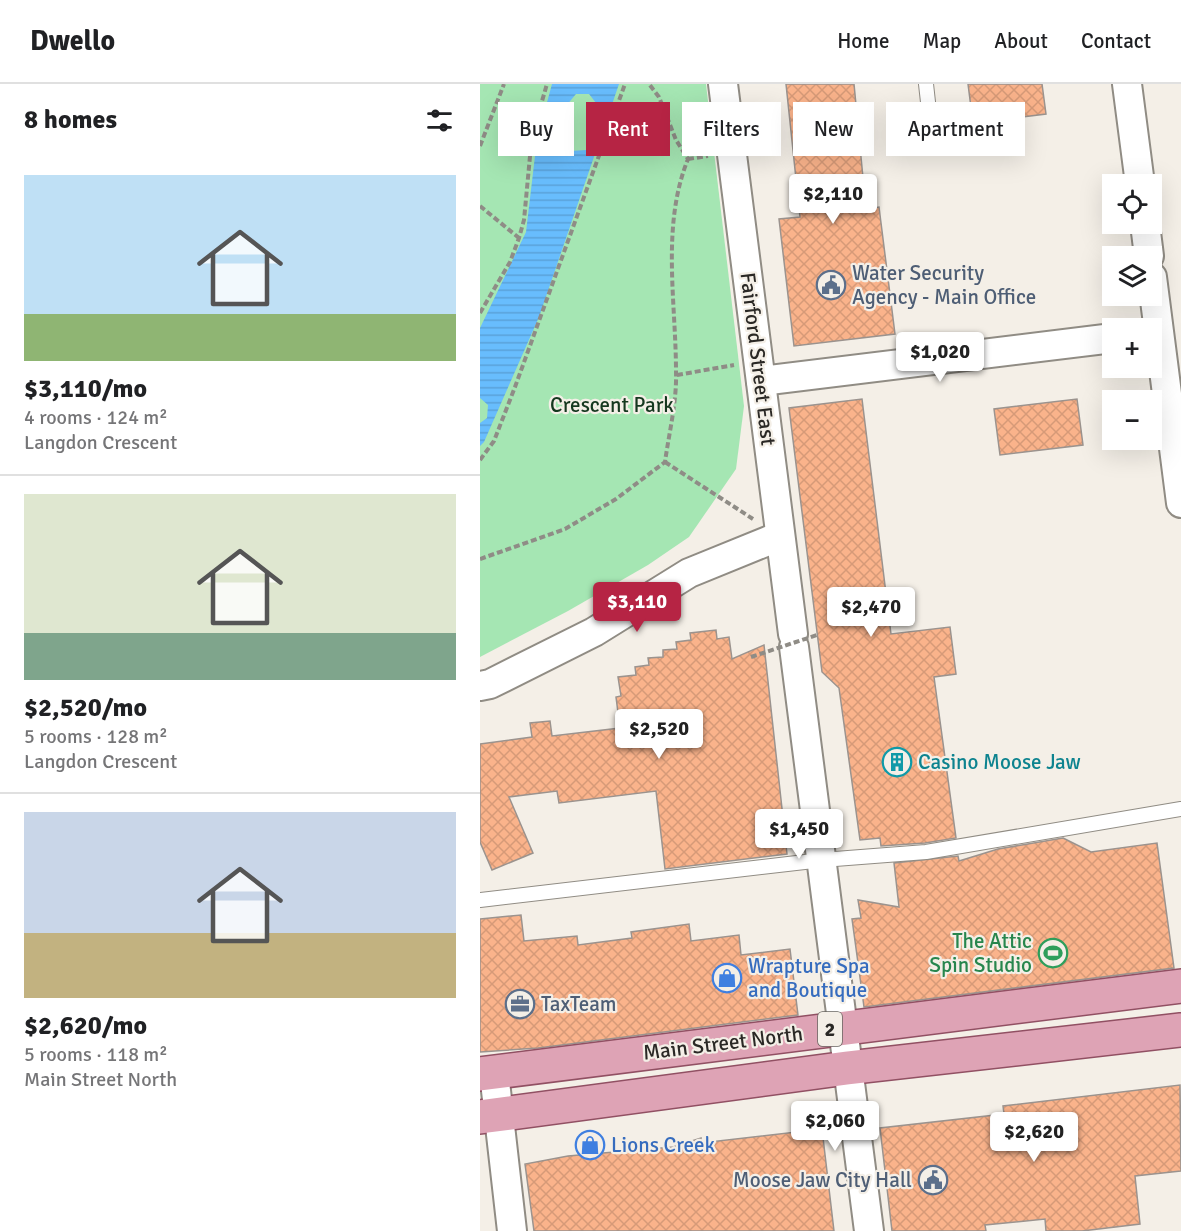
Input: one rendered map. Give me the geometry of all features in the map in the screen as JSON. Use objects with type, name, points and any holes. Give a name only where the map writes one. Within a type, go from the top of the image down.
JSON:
[{"type":"main road","name":"Main Street North","points":[[487,1074],[842,1027],[1181,986]]},
{"type":"main road","name":"Main Street North","points":[[489,1116],[847,1068],[1181,1030]]},
{"type":"street","name":"Fairford Street East","points":[[723,84],[780,536],[801,638],[822,860],[869,1231]]},
{"type":"street","points":[[1127,84],[1139,174]]},
{"type":"street","points":[[1158,306],[1164,332],[1181,503]]},
{"type":"street","points":[[760,371],[1102,339]]},
{"type":"street","points":[[480,686],[490,684],[594,632],[689,573],[780,536]]},
{"type":"street","points":[[487,1074],[489,1116],[512,1231]]},
{"type":"lane","points":[[926,84],[928,102]]},
{"type":"lane","points":[[480,900],[822,860],[926,852],[1181,809]]},
{"type":"path","points":[[480,146],[504,84]]},
{"type":"path","points":[[480,313],[510,262],[519,238],[524,220],[532,135],[546,84]]},
{"type":"path","points":[[480,459],[494,441],[515,387],[625,84]]},
{"type":"path","points":[[480,559],[565,529],[616,499],[665,462],[676,375],[672,243],[674,207],[688,159],[676,140],[660,97],[649,84]]},
{"type":"path","points":[[480,206],[519,238]]},
{"type":"path","points":[[676,375],[760,371]]},
{"type":"path","points":[[665,462],[780,536]]},
{"type":"path","points":[[751,657],[801,638]]},
{"type":"green space","name":"Crescent Park","points":[[480,84],[706,84],[708,102],[682,102],[682,156],[714,156],[744,406],[736,469],[689,537],[648,565],[568,611],[480,657]]},
{"type":"water","points":[[552,84],[619,84],[613,102],[595,102],[589,94],[576,94],[569,102],[547,102]]},
{"type":"water","points":[[586,150],[586,156],[594,156],[539,317],[484,442],[480,446],[480,423],[487,418],[488,405],[480,398],[480,328],[526,232],[535,156],[574,156],[574,151]]},
{"type":"building","points":[[786,84],[854,84],[856,102],[793,102],[793,150]]},
{"type":"building","points":[[968,84],[1042,84],[1046,114],[1025,117],[1025,102],[970,102]]},
{"type":"building","points":[[794,156],[861,156],[866,209],[879,207],[895,334],[794,346],[779,219],[800,217]]},
{"type":"building","points":[[862,399],[891,634],[950,627],[956,674],[934,677],[956,838],[881,846],[880,838],[860,840],[839,688],[822,672],[789,408]]},
{"type":"building","points":[[1077,399],[1083,445],[1000,455],[994,409]]},
{"type":"building","points":[[716,630],[717,639],[729,637],[732,659],[764,645],[787,854],[665,869],[656,791],[559,803],[557,791],[509,797],[533,853],[492,870],[480,842],[480,744],[532,737],[530,723],[550,721],[552,736],[620,728],[616,697],[621,696],[618,677],[636,675],[635,667],[649,665],[648,658],[663,657],[663,650],[677,649],[676,642],[691,640],[690,633]]},
{"type":"building","points":[[1063,838],[1091,852],[1157,843],[1174,968],[864,1007],[852,919],[861,918],[858,900],[899,907],[894,863],[958,856],[959,861],[998,849]]},
{"type":"building","points":[[521,915],[524,941],[577,936],[578,945],[632,938],[631,932],[689,924],[691,941],[739,935],[741,955],[790,949],[798,1015],[538,1048],[480,1052],[480,919]]},
{"type":"building","points":[[1180,1085],[1181,1171],[1135,1176],[1140,1224],[1082,1231],[1046,1231],[1045,1219],[985,1225],[986,1231],[892,1231],[880,1128],[1004,1114],[1003,1106]]},
{"type":"building","points":[[822,1129],[834,1231],[534,1231],[525,1164],[568,1156],[673,1147],[701,1138],[701,1143]]},
{"type":"place","name":"Water Security Agency - Main Office","points":[[831,285]]},
{"type":"place","name":"Casino Moose Jaw","points":[[897,762]]},
{"type":"place","name":"The Attic Spin Studio","points":[[1053,953]]},
{"type":"place","name":"Wrapture Spa and Boutique","points":[[727,978]]},
{"type":"place","name":"TaxTeam","points":[[520,1004]]},
{"type":"place","name":"Lions Creek","points":[[590,1145]]},
{"type":"place","name":"Moose Jaw City Hall","points":[[933,1180]]}]
